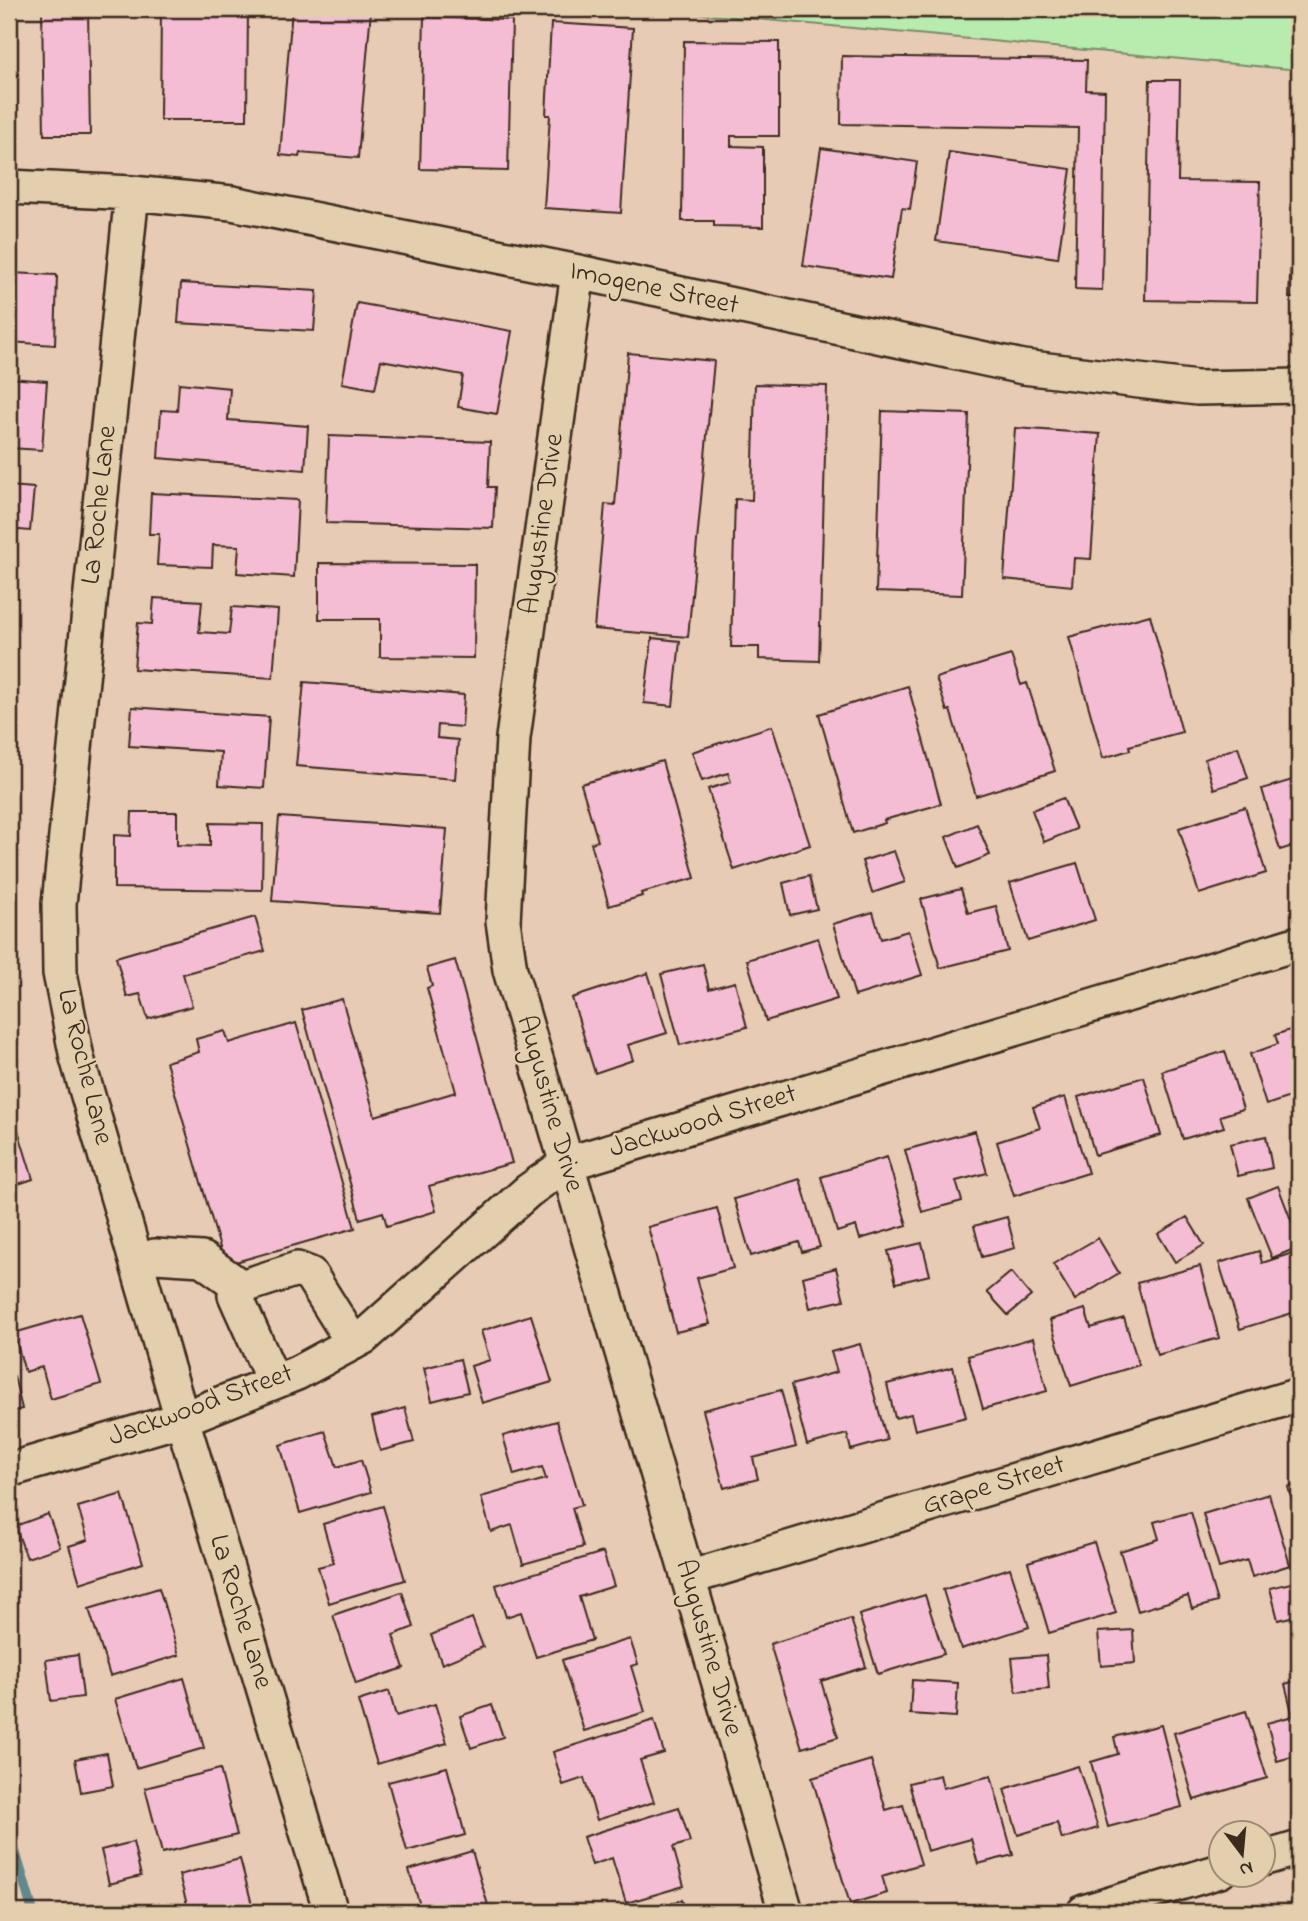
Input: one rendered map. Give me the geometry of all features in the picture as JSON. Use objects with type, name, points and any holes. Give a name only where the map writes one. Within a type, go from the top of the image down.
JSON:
[{"type":"street","name":"Imogene Street","points":[[9,187],[132,192],[232,204],[578,272],[1023,367],[1197,388],[1299,386]]},
{"type":"street","name":"La Roche Lane","points":[[132,192],[59,904],[60,973],[78,1058],[181,1419],[331,1912]]},
{"type":"street","name":"Augustine Drive","points":[[578,272],[513,738],[503,921],[510,970],[786,1912]]},
{"type":"street","name":"Jackwood Street","points":[[9,1470],[181,1419],[274,1382],[354,1343],[528,1191],[566,1164],[1299,943]]},
{"type":"street","points":[[137,1263],[155,1256],[202,1259],[241,1287]]},
{"type":"street","points":[[274,1382],[235,1295],[241,1287],[297,1269],[304,1270],[310,1274],[354,1343]]},
{"type":"street","name":"Grape Street","points":[[688,1578],[1299,1395]]},
{"type":"street","points":[[1276,1855],[1299,1848]]},
{"type":"street","points":[[1084,1912],[1206,1875]]},
{"type":"green space","points":[[650,9],[1299,9],[1299,70]]},
{"type":"building","points":[[42,9],[88,9],[90,135],[44,135]]},
{"type":"building","points":[[161,9],[248,9],[247,120],[160,120]]},
{"type":"building","points":[[292,9],[371,10],[358,158],[300,153],[299,157],[280,155]]},
{"type":"building","points":[[424,17],[512,20],[508,171],[420,169]]},
{"type":"building","points":[[551,23],[633,28],[621,213],[544,208],[550,115],[546,115]]},
{"type":"building","points":[[684,41],[779,42],[779,136],[731,136],[731,146],[763,147],[763,227],[714,226],[714,221],[682,221]]},
{"type":"building","points":[[842,56],[1087,60],[1086,90],[1105,91],[1102,290],[1075,289],[1078,128],[841,124]]},
{"type":"building","points":[[1150,80],[1180,80],[1178,181],[1260,182],[1257,302],[1145,300]]},
{"type":"building","points":[[821,148],[917,162],[910,209],[902,208],[891,279],[803,266]]},
{"type":"building","points":[[949,152],[1071,169],[1058,258],[936,241]]},
{"type":"building","points":[[1295,180],[1299,181],[1299,298],[1289,298]]},
{"type":"building","points":[[9,273],[57,275],[55,345],[9,342]]},
{"type":"building","points":[[181,283],[317,291],[314,331],[178,323]]},
{"type":"building","points":[[357,303],[512,331],[497,414],[458,407],[463,375],[381,360],[375,389],[342,383]]},
{"type":"building","points":[[628,353],[714,361],[688,637],[594,629],[605,504],[615,505]]},
{"type":"building","points":[[9,378],[47,381],[42,450],[9,448]]},
{"type":"building","points":[[179,383],[230,388],[228,420],[308,426],[305,470],[158,458],[161,410],[177,411]]},
{"type":"building","points":[[755,384],[827,386],[819,661],[759,659],[759,647],[731,647],[735,499],[752,500]]},
{"type":"building","points":[[882,411],[969,414],[962,595],[876,592]]},
{"type":"building","points":[[1015,428],[1100,434],[1091,559],[1074,558],[1072,586],[1004,579]]},
{"type":"building","points":[[329,436],[490,442],[488,487],[495,487],[493,528],[326,523]]},
{"type":"building","points":[[9,486],[34,488],[30,531],[9,529]]},
{"type":"building","points":[[151,493],[298,500],[294,577],[237,573],[239,546],[213,545],[212,567],[157,565],[159,534],[149,534]]},
{"type":"building","points":[[319,563],[475,564],[474,658],[380,657],[380,619],[319,619]]},
{"type":"building","points":[[154,598],[202,601],[199,632],[229,634],[232,607],[278,610],[273,678],[134,669],[138,623],[152,624]]},
{"type":"building","points":[[1150,615],[1182,732],[1129,746],[1130,750],[1103,758],[1069,637]]},
{"type":"building","points":[[652,638],[680,641],[673,706],[644,703]]},
{"type":"building","points":[[1011,655],[1021,685],[1027,683],[1055,771],[976,796],[950,710],[947,711],[936,678]]},
{"type":"building","points":[[304,682],[464,695],[462,727],[438,725],[437,738],[458,740],[455,779],[296,766]]},
{"type":"building","points":[[908,686],[941,804],[884,820],[885,823],[853,833],[819,714]]},
{"type":"building","points":[[132,707],[269,717],[264,788],[219,785],[221,752],[129,746]]},
{"type":"building","points":[[772,726],[810,845],[734,870],[708,789],[731,782],[728,773],[702,781],[692,752]]},
{"type":"building","points":[[1238,747],[1248,778],[1214,789],[1205,759]]},
{"type":"building","points":[[662,761],[695,878],[641,893],[642,896],[609,906],[591,843],[598,841],[581,784]]},
{"type":"building","points":[[1299,778],[1299,844],[1280,850],[1262,789]]},
{"type":"building","points":[[1063,798],[1076,829],[1044,842],[1032,810]]},
{"type":"building","points":[[1245,807],[1266,873],[1199,894],[1179,828]]},
{"type":"building","points":[[132,812],[177,812],[177,845],[210,846],[210,823],[263,824],[262,890],[114,888],[114,835],[131,836]]},
{"type":"building","points":[[279,817],[447,829],[440,913],[272,901]]},
{"type":"building","points":[[977,824],[990,855],[958,868],[946,837]]},
{"type":"building","points":[[894,851],[905,882],[872,893],[862,861]]},
{"type":"building","points":[[1077,863],[1095,920],[1028,941],[1010,883]]},
{"type":"building","points":[[809,876],[817,909],[790,915],[783,883]]},
{"type":"building","points":[[961,889],[968,913],[996,906],[1008,951],[940,968],[921,899]]},
{"type":"building","points":[[873,912],[881,939],[908,931],[922,975],[855,996],[833,924]]},
{"type":"building","points":[[255,917],[265,951],[183,974],[192,1006],[148,1019],[140,994],[127,997],[116,957]]},
{"type":"building","points":[[818,938],[837,999],[766,1021],[747,960]]},
{"type":"building","points":[[455,960],[512,1163],[429,1186],[436,1211],[387,1226],[383,1212],[360,1219],[302,1010],[342,999],[375,1116],[456,1092],[427,988],[432,986],[427,968]]},
{"type":"building","points":[[703,964],[709,989],[735,982],[747,1027],[680,1045],[661,974]]},
{"type":"building","points":[[648,973],[667,1033],[628,1045],[633,1060],[595,1073],[572,998]]},
{"type":"building","points":[[296,1023],[355,1228],[225,1265],[166,1062],[199,1052],[196,1039],[225,1031],[229,1043]]},
{"type":"building","points":[[1299,1027],[1299,1094],[1266,1105],[1250,1054],[1278,1044],[1275,1035]]},
{"type":"building","points":[[1225,1051],[1243,1109],[1220,1116],[1224,1127],[1183,1139],[1162,1071]]},
{"type":"building","points":[[1144,1077],[1161,1135],[1095,1155],[1078,1097]]},
{"type":"building","points":[[1065,1097],[1088,1173],[1014,1196],[997,1142],[1040,1128],[1033,1107]]},
{"type":"building","points":[[13,1114],[33,1179],[9,1187],[9,1115]]},
{"type":"building","points":[[975,1131],[987,1173],[956,1181],[962,1201],[922,1212],[905,1150]]},
{"type":"building","points":[[1266,1136],[1272,1168],[1238,1176],[1230,1144]]},
{"type":"building","points":[[887,1157],[907,1225],[860,1239],[856,1226],[837,1232],[821,1177]]},
{"type":"building","points":[[800,1179],[820,1247],[802,1252],[799,1242],[751,1256],[734,1199]]},
{"type":"building","points":[[1278,1186],[1299,1247],[1272,1258],[1248,1198]]},
{"type":"building","points":[[717,1208],[733,1268],[697,1278],[710,1324],[676,1332],[648,1227]]},
{"type":"building","points":[[1007,1217],[1015,1248],[982,1257],[974,1226]]},
{"type":"building","points":[[1187,1217],[1204,1245],[1175,1262],[1158,1234]]},
{"type":"building","points":[[1098,1238],[1119,1273],[1075,1300],[1053,1264]]},
{"type":"building","points":[[922,1243],[930,1275],[896,1283],[888,1251]]},
{"type":"building","points":[[1259,1251],[1262,1263],[1299,1251],[1299,1311],[1240,1329],[1219,1263]]},
{"type":"building","points":[[1200,1266],[1219,1338],[1157,1355],[1137,1283]]},
{"type":"building","points":[[836,1268],[844,1300],[810,1308],[803,1277]]},
{"type":"building","points":[[1011,1272],[1031,1296],[1008,1315],[987,1292]]},
{"type":"building","points":[[1085,1309],[1091,1328],[1124,1318],[1139,1365],[1071,1386],[1050,1320]]},
{"type":"building","points":[[80,1314],[101,1384],[51,1399],[42,1367],[25,1372],[14,1333]]},
{"type":"building","points":[[531,1315],[552,1382],[482,1403],[471,1366],[490,1360],[481,1331]]},
{"type":"building","points":[[1033,1338],[1047,1391],[983,1409],[968,1356]]},
{"type":"building","points":[[860,1344],[887,1440],[851,1450],[847,1434],[807,1445],[791,1385],[837,1372],[831,1352]]},
{"type":"building","points":[[460,1359],[468,1392],[432,1401],[424,1368]]},
{"type":"building","points":[[953,1367],[966,1417],[915,1430],[911,1414],[895,1418],[887,1384]]},
{"type":"building","points":[[14,1376],[22,1409],[9,1412],[9,1377]]},
{"type":"building","points":[[781,1390],[796,1447],[753,1458],[758,1479],[724,1488],[703,1410]]},
{"type":"building","points":[[405,1408],[414,1442],[380,1451],[372,1417]]},
{"type":"building","points":[[557,1421],[582,1505],[572,1508],[583,1547],[523,1564],[512,1525],[491,1532],[481,1497],[546,1479],[542,1467],[514,1475],[503,1436]]},
{"type":"building","points":[[325,1431],[337,1467],[361,1460],[371,1492],[300,1513],[280,1445]]},
{"type":"building","points":[[1299,1484],[1299,1524],[1288,1487]]},
{"type":"building","points":[[122,1494],[143,1563],[80,1583],[69,1546],[88,1540],[78,1507]]},
{"type":"building","points":[[1269,1494],[1290,1565],[1252,1577],[1247,1560],[1219,1568],[1203,1514]]},
{"type":"building","points":[[383,1506],[405,1580],[329,1603],[318,1567],[334,1563],[323,1524]]},
{"type":"building","points":[[1191,1512],[1217,1602],[1192,1609],[1188,1596],[1138,1611],[1120,1551],[1159,1539],[1154,1522]]},
{"type":"building","points":[[48,1514],[60,1547],[27,1558],[15,1526]]},
{"type":"building","points":[[1094,1542],[1116,1613],[1049,1633],[1028,1562]]},
{"type":"building","points":[[603,1552],[614,1586],[579,1597],[592,1640],[536,1657],[521,1612],[506,1617],[496,1585]]},
{"type":"building","points":[[1010,1568],[1029,1627],[961,1649],[943,1590]]},
{"type":"building","points":[[1299,1581],[1299,1615],[1278,1620],[1270,1588]]},
{"type":"building","points":[[159,1588],[179,1655],[110,1676],[89,1609]]},
{"type":"building","points":[[402,1592],[414,1627],[393,1635],[404,1668],[356,1684],[333,1615]]},
{"type":"building","points":[[925,1595],[944,1654],[878,1674],[859,1615]]},
{"type":"building","points":[[472,1618],[483,1647],[442,1664],[431,1635]]},
{"type":"building","points":[[851,1619],[866,1667],[821,1681],[838,1737],[802,1748],[770,1644]]},
{"type":"building","points":[[1133,1630],[1135,1663],[1101,1666],[1098,1632]]},
{"type":"building","points":[[630,1639],[638,1664],[631,1666],[645,1712],[584,1731],[562,1660]]},
{"type":"building","points":[[78,1655],[83,1697],[51,1701],[46,1660]]},
{"type":"building","points":[[1046,1655],[1049,1689],[1016,1692],[1012,1658]]},
{"type":"building","points":[[184,1678],[204,1748],[136,1768],[115,1699]]},
{"type":"building","points":[[912,1680],[958,1683],[956,1717],[910,1714]]},
{"type":"building","points":[[1299,1680],[1299,1755],[1277,1761],[1267,1723],[1293,1716],[1285,1684]]},
{"type":"building","points":[[389,1691],[396,1716],[435,1704],[447,1743],[377,1764],[358,1701]]},
{"type":"building","points":[[492,1705],[503,1737],[471,1748],[460,1716]]},
{"type":"building","points":[[1246,1711],[1267,1778],[1194,1800],[1174,1733]]},
{"type":"building","points":[[654,1720],[664,1753],[640,1760],[654,1802],[597,1820],[584,1778],[563,1785],[553,1752]]},
{"type":"building","points":[[1161,1725],[1182,1807],[1108,1827],[1091,1762],[1118,1754],[1114,1737]]},
{"type":"building","points":[[107,1753],[113,1786],[81,1792],[75,1759]]},
{"type":"building","points":[[871,1760],[886,1810],[903,1805],[921,1864],[882,1876],[887,1893],[850,1904],[812,1778]]},
{"type":"building","points":[[1078,1766],[1098,1828],[1062,1839],[1057,1823],[1018,1835],[1004,1789]]},
{"type":"building","points":[[447,1767],[465,1835],[407,1851],[388,1782]]},
{"type":"building","points":[[220,1769],[237,1835],[162,1853],[145,1788]]},
{"type":"building","points":[[940,1775],[943,1788],[991,1776],[1013,1855],[978,1864],[971,1839],[927,1851],[909,1783]]},
{"type":"building","points":[[679,1807],[690,1842],[673,1847],[684,1886],[626,1903],[612,1858],[592,1865],[583,1837]]},
{"type":"building","points":[[133,1842],[141,1876],[109,1884],[101,1850]]},
{"type":"building","points":[[472,1851],[490,1912],[422,1912],[409,1870]]},
{"type":"building","points":[[240,1859],[254,1912],[189,1912],[179,1875]]},
{"type":"building","points":[[682,1900],[685,1912],[638,1912]]},
{"type":"waterway","points":[[9,1831],[33,1912]]}]
